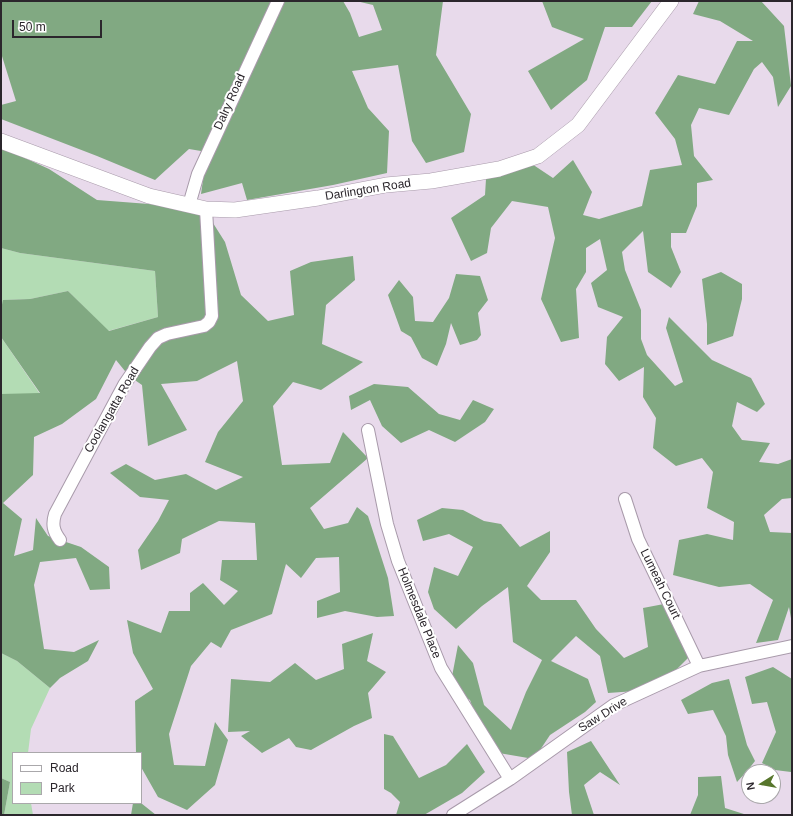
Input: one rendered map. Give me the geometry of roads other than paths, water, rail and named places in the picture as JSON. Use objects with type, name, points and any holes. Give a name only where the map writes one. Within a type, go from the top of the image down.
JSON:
[{"type":"street","name":"Dalry Road","points":[[189,205],[198,174],[278,1]]},
{"type":"street","name":"Darlington Road","points":[[1,141],[149,196],[206,209],[235,210],[318,198],[386,185],[431,181],[499,169],[538,156],[578,126],[671,1]]},
{"type":"street","name":"Coolangatta Road","points":[[60,540],[53,527],[55,514],[124,385],[150,347],[158,338],[167,334],[204,326],[209,322],[212,316],[206,209]]},
{"type":"street","name":"Holmesdale Place","points":[[368,430],[387,524],[398,561],[438,661],[510,779]]},
{"type":"street","name":"Lumeah Court","points":[[625,499],[638,539],[699,666]]},
{"type":"street","name":"Saw Drive","points":[[453,815],[510,779],[614,705],[699,666],[792,646]]}]
